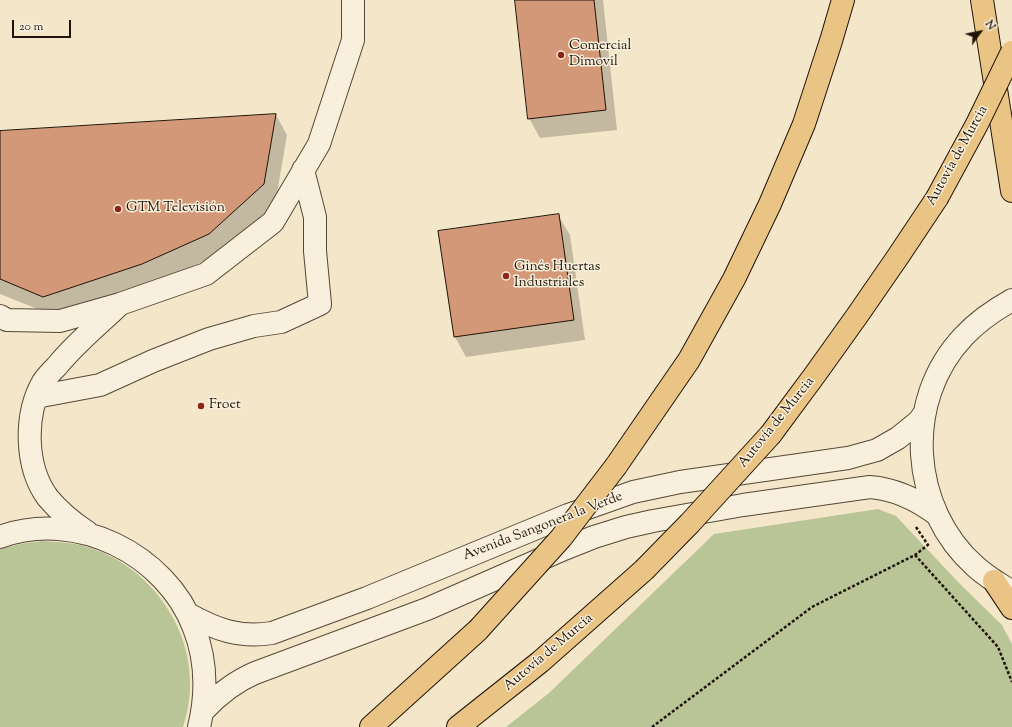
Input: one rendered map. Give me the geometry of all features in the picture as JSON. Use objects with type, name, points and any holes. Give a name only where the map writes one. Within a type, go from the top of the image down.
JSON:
[{"type":"highway","points":[[372,727],[478,630],[562,538],[616,466],[689,360],[734,279],[767,211],[804,124],[832,41],[843,0]]},
{"type":"highway","points":[[982,0],[1012,191]]},
{"type":"highway","name":"Autovía de Murcia","points":[[458,727],[540,662],[644,570],[696,518],[771,434],[858,316],[937,198],[977,124],[1012,52]]},
{"type":"highway","points":[[1003,586],[1012,608]]},
{"type":"street","points":[[0,316],[6,320],[60,321],[120,304],[206,274],[273,222],[318,144],[353,40],[353,0]]},
{"type":"street","points":[[36,397],[100,385],[153,361],[209,339],[254,326],[281,322],[320,304],[314,251],[315,217],[303,170]]},
{"type":"street","points":[[1003,586],[976,567],[965,556],[941,523],[925,482],[921,448],[924,414],[930,393],[939,372],[950,354],[963,337],[979,321],[996,308],[1012,300]]},
{"type":"street","points":[[91,534],[61,512],[39,484],[33,464],[30,442],[32,418],[36,397],[44,381],[64,357],[120,304]]},
{"type":"street","name":"Avenida Sangonera la Verde","points":[[188,614],[221,630],[256,635],[272,633],[367,598],[568,515],[633,492],[680,482],[848,458],[877,450],[898,438],[924,414]]},
{"type":"street","name":"Avenida Sangonera la Verde","points":[[201,719],[213,700],[240,679],[427,609],[564,549],[594,537],[626,527],[743,505],[870,487],[882,488],[896,492],[924,504],[941,523]]},
{"type":"street","points":[[0,537],[22,531],[39,529],[68,530],[91,534],[108,541],[125,549],[145,562],[167,583],[188,614],[195,629],[203,661],[205,695],[201,719]]},
{"type":"path","points":[[652,727],[812,607],[915,556],[928,544],[941,523]]},
{"type":"path","points":[[914,524],[928,544]]},
{"type":"path","points":[[915,556],[998,647],[1012,682]]},
{"type":"green space","points":[[878,509],[896,516],[959,583],[1002,625],[1012,644],[1012,727],[506,727],[549,693],[714,534]]},
{"type":"green space","points":[[42,541],[63,542],[84,546],[107,554],[128,567],[146,582],[162,600],[175,621],[184,643],[189,667],[190,696],[183,727],[0,727],[0,549]]},
{"type":"building","name":"Comercial Dimovil","points":[[515,0],[594,0],[606,110],[528,119]]},
{"type":"building","name":"GTM Televisión","points":[[276,114],[264,184],[209,234],[142,264],[43,297],[0,279],[0,131]]},
{"type":"building","name":"Ginés Huertas Industriales","points":[[559,214],[574,320],[454,337],[438,231]]},
{"type":"place","name":"Comercial Dimovil","points":[[561,55]]},
{"type":"place","name":"GTM Televisión","points":[[118,209]]},
{"type":"place","name":"Ginés Huertas Industriales","points":[[506,276]]},
{"type":"place","name":"Froet","points":[[201,406]]}]
